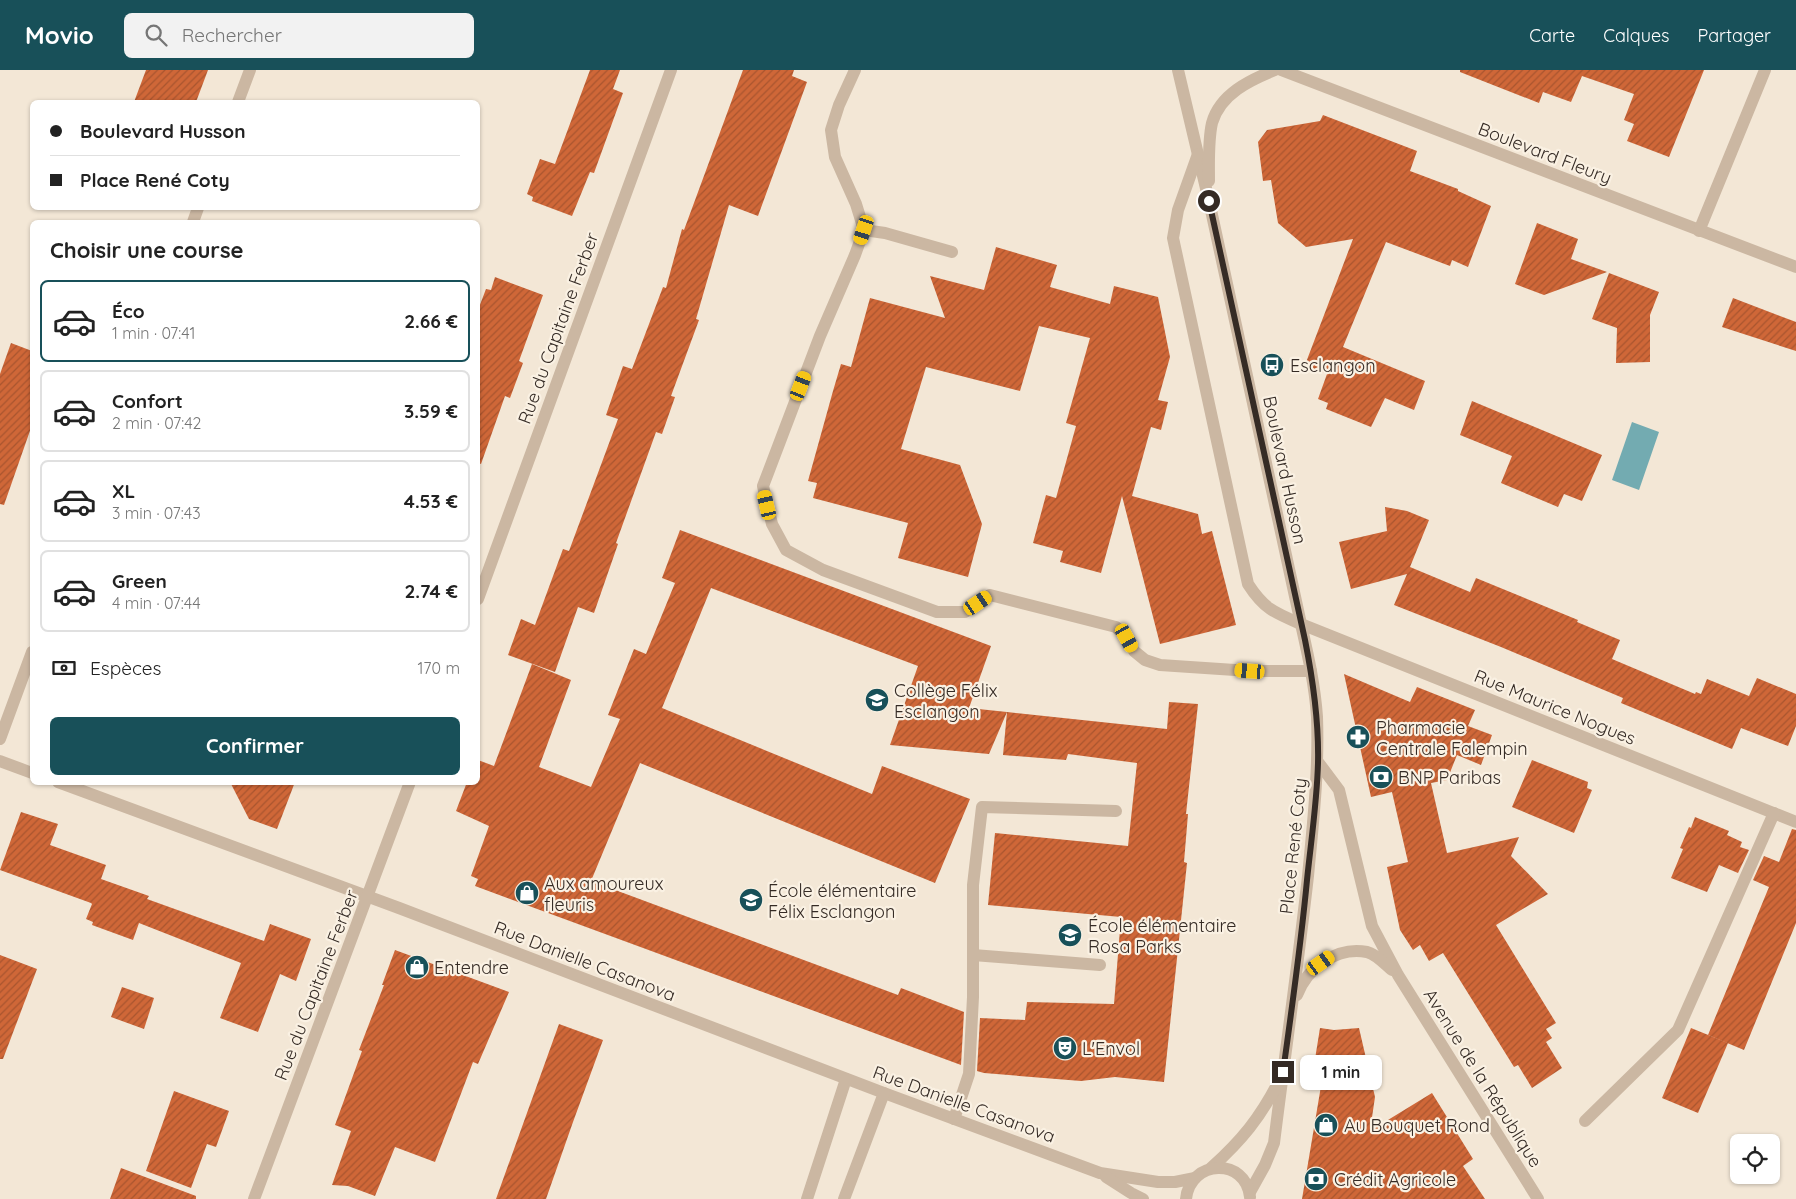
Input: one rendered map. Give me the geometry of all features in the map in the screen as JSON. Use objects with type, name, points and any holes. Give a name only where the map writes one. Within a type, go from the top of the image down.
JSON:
[{"type":"street","points":[[239,100],[250,70]]},
{"type":"street","name":"Rue du Capitaine Ferber","points":[[480,594],[671,70]]},
{"type":"street","points":[[855,70],[839,105],[831,130],[834,157],[856,204],[864,230],[820,336],[763,486],[772,524],[786,550],[823,570],[937,612],[965,612],[990,595],[1116,627],[1127,638],[1134,651],[1145,660],[1160,665],[1250,671],[1311,671]]},
{"type":"street","name":"Boulevard Husson","points":[[1178,70],[1209,201],[1311,671],[1317,715],[1318,762]]},
{"type":"street","points":[[1209,201],[1209,151],[1212,122],[1224,102],[1238,89],[1254,78],[1275,70]]},
{"type":"street","name":"Boulevard Fleury","points":[[1281,70],[1796,267]]},
{"type":"street","points":[[1699,231],[1765,70]]},
{"type":"street","name":"Rue Maurice Nogues","points":[[1198,154],[1178,210],[1173,238],[1248,584],[1257,598],[1272,611],[1301,624],[1796,822]]},
{"type":"street","points":[[864,230],[885,233],[952,252]]},
{"type":"street","points":[[0,739],[30,657]]},
{"type":"street","points":[[0,761],[30,772]]},
{"type":"street","name":"Place René Coty","points":[[1318,762],[1339,790],[1372,926],[1398,975]]},
{"type":"street","name":"Place René Coty","points":[[1250,1195],[1274,1143],[1300,951],[1317,791],[1318,762]]},
{"type":"street","name":"Rue Danielle Casanova","points":[[66,785],[1100,1173],[1158,1182],[1175,1182],[1195,1178]]},
{"type":"street","name":"Rue du Capitaine Ferber","points":[[254,1199],[409,785]]},
{"type":"street","points":[[954,1119],[969,1074],[973,998],[973,885],[982,806],[1116,811]]},
{"type":"street","points":[[1585,1121],[1678,1030],[1774,813]]},
{"type":"street","points":[[1292,1011],[1301,984],[1312,970],[1330,957],[1348,952],[1368,952],[1398,975]]},
{"type":"street","points":[[973,955],[1100,964]]},
{"type":"street","name":"Avenue de la République","points":[[1398,975],[1538,1199]]},
{"type":"street","points":[[1186,1199],[1190,1185],[1195,1178],[1211,1168],[1234,1148],[1259,1118],[1283,1072]]},
{"type":"street","points":[[807,1199],[846,1079]]},
{"type":"street","points":[[844,1199],[884,1093]]},
{"type":"street","points":[[1211,1168],[1231,1170],[1239,1175],[1246,1183],[1250,1195]]},
{"type":"street","name":"Rue Danielle Casanova","points":[[1100,1173],[1144,1199]]},
{"type":"water","points":[[1632,422],[1659,432],[1639,490],[1612,480]]},
{"type":"building","points":[[146,70],[208,70],[197,100],[135,100]]},
{"type":"building","points":[[590,70],[620,70],[613,89],[623,93],[594,173],[590,172],[572,216],[532,201],[533,197],[527,194],[540,159],[555,164]]},
{"type":"building","points":[[743,70],[794,70],[792,76],[807,82],[758,216],[729,205],[696,319],[699,320],[671,396],[675,397],[662,434],[656,432],[616,543],[618,544],[594,613],[578,607],[555,672],[508,655],[521,619],[535,625],[563,549],[569,551],[618,419],[606,415],[623,366],[632,369],[663,287],[666,288],[682,229],[684,230]]},
{"type":"building","points":[[1460,70],[1704,70],[1669,157],[1627,141],[1634,124],[1624,120],[1634,94],[1582,76],[1571,102],[1543,92],[1539,103],[1460,72]]},
{"type":"building","points":[[1323,115],[1417,151],[1410,171],[1458,189],[1458,191],[1491,206],[1468,267],[1452,260],[1450,266],[1386,242],[1343,347],[1425,381],[1414,410],[1385,398],[1371,427],[1326,409],[1328,403],[1318,399],[1327,374],[1305,365],[1353,239],[1306,247],[1278,223],[1271,180],[1263,181],[1258,142],[1267,130],[1320,121]]},
{"type":"building","points":[[1537,223],[1578,239],[1571,259],[1607,272],[1544,295],[1515,284]]},
{"type":"building","points":[[996,247],[1057,265],[1050,287],[1110,304],[1114,286],[1158,297],[1170,357],[1158,400],[1168,402],[1161,430],[1151,427],[1132,496],[1198,514],[1202,534],[1212,531],[1236,625],[1160,644],[1122,496],[1101,573],[1060,562],[1063,551],[1033,543],[1046,495],[1056,498],[1076,426],[1066,423],[1090,338],[1039,326],[1020,391],[926,367],[901,449],[960,465],[982,524],[968,577],[898,558],[908,523],[813,498],[817,483],[808,481],[833,391],[841,364],[851,367],[870,298],[945,318],[930,276],[984,290]]},
{"type":"building","points":[[1609,273],[1659,292],[1650,315],[1650,362],[1616,363],[1617,328],[1592,319]]},
{"type":"building","points":[[495,277],[543,295],[519,361],[523,363],[510,398],[505,396],[481,464],[480,305],[486,289],[491,290]]},
{"type":"building","points":[[1733,298],[1796,322],[1796,351],[1722,327]]},
{"type":"building","points":[[11,343],[30,350],[30,431],[4,505],[0,504],[0,374]]},
{"type":"building","points":[[1472,401],[1602,455],[1582,501],[1564,494],[1558,507],[1501,483],[1512,456],[1460,435]]},
{"type":"building","points":[[1385,507],[1407,511],[1429,520],[1410,567],[1470,592],[1476,578],[1578,620],[1577,622],[1620,640],[1612,659],[1695,694],[1696,692],[1701,694],[1707,679],[1749,696],[1757,678],[1796,694],[1796,726],[1788,746],[1741,728],[1732,749],[1621,703],[1623,698],[1394,605],[1407,574],[1351,589],[1339,542],[1387,531]]},
{"type":"building","points":[[680,530],[991,646],[969,708],[1007,712],[989,754],[890,745],[918,666],[711,588],[662,708],[872,794],[882,766],[970,799],[935,883],[640,763],[591,881],[898,995],[901,988],[964,1012],[961,1065],[475,886],[478,879],[471,876],[489,826],[456,811],[466,785],[480,785],[480,761],[494,766],[532,664],[571,680],[539,767],[591,787],[620,719],[608,715],[634,649],[646,654],[675,583],[662,578]]},
{"type":"building","points":[[1344,674],[1410,702],[1417,687],[1475,710],[1468,726],[1492,735],[1481,765],[1457,755],[1447,780],[1431,783],[1447,853],[1519,837],[1511,856],[1548,894],[1496,925],[1556,1023],[1546,1029],[1552,1038],[1546,1042],[1562,1068],[1532,1088],[1518,1065],[1514,1067],[1443,953],[1429,961],[1420,945],[1413,950],[1400,930],[1387,867],[1408,862],[1392,792],[1371,797]]},
{"type":"building","points":[[1169,702],[1198,704],[1186,814],[1188,814],[1184,862],[1187,863],[1164,1082],[1115,1077],[1081,1081],[977,1071],[980,1018],[1025,1020],[1027,1002],[1114,1004],[1121,917],[988,905],[995,833],[1128,846],[1137,763],[1068,754],[1066,760],[1003,755],[1007,712],[1167,729]]},
{"type":"building","points":[[1532,760],[1588,782],[1587,788],[1592,790],[1574,833],[1512,807]]},
{"type":"building","points":[[232,785],[294,785],[277,829],[249,819]]},
{"type":"building","points":[[21,812],[58,824],[50,845],[106,865],[101,879],[149,896],[147,899],[264,941],[270,924],[311,939],[296,981],[280,974],[258,1032],[220,1018],[241,963],[139,923],[133,940],[92,925],[93,922],[86,919],[91,903],[0,870]]},
{"type":"building","points":[[1695,817],[1729,831],[1727,835],[1742,842],[1740,847],[1749,850],[1738,873],[1719,865],[1707,892],[1671,878],[1683,849],[1680,848]]},
{"type":"building","points":[[1792,829],[1796,830],[1796,923],[1744,1050],[1708,1035],[1769,887],[1753,880],[1764,856],[1779,862]]},
{"type":"building","points":[[395,950],[509,992],[478,1064],[473,1062],[435,1162],[395,1147],[375,1196],[348,1186],[332,1185],[351,1131],[335,1125],[362,1051],[359,1050],[384,985],[382,985]]},
{"type":"building","points":[[0,955],[37,969],[3,1059],[0,1059]]},
{"type":"building","points":[[122,987],[154,998],[144,1029],[111,1017]]},
{"type":"building","points":[[559,1024],[603,1040],[546,1199],[496,1199]]},
{"type":"building","points":[[1320,1028],[1334,1030],[1359,1028],[1375,1097],[1370,1131],[1432,1093],[1473,1159],[1463,1166],[1485,1199],[1302,1199],[1321,1086],[1311,1084]]},
{"type":"building","points":[[1691,1028],[1728,1043],[1698,1113],[1662,1098]]},
{"type":"building","points":[[174,1091],[229,1111],[216,1147],[207,1144],[191,1188],[146,1171]]},
{"type":"building","points":[[121,1168],[196,1196],[196,1199],[110,1199]]},
{"type":"place","name":"Esclangon","points":[[1272,365]]},
{"type":"place","name":"Collège Félix Esclangon","points":[[877,700]]},
{"type":"place","name":"Pharmacie Centrale Falempin","points":[[1358,737]]},
{"type":"place","name":"BNP Paribas","points":[[1381,777]]},
{"type":"place","name":"Aux amoureux fleuris","points":[[527,893]]},
{"type":"place","name":"École élémentaire Félix Esclangon","points":[[751,900]]},
{"type":"place","name":"École élémentaire Rosa Parks","points":[[1070,935]]},
{"type":"place","name":"Entendre","points":[[417,967]]},
{"type":"place","name":"L'Envol","points":[[1065,1048]]},
{"type":"place","name":"Au Bouquet Rond","points":[[1326,1125]]},
{"type":"place","name":"Crédit Agricole","points":[[1316,1179]]},
{"type":"route","points":[[1209,201],[1305,640],[1317,715],[1317,791],[1300,951],[1283,1072]]}]
